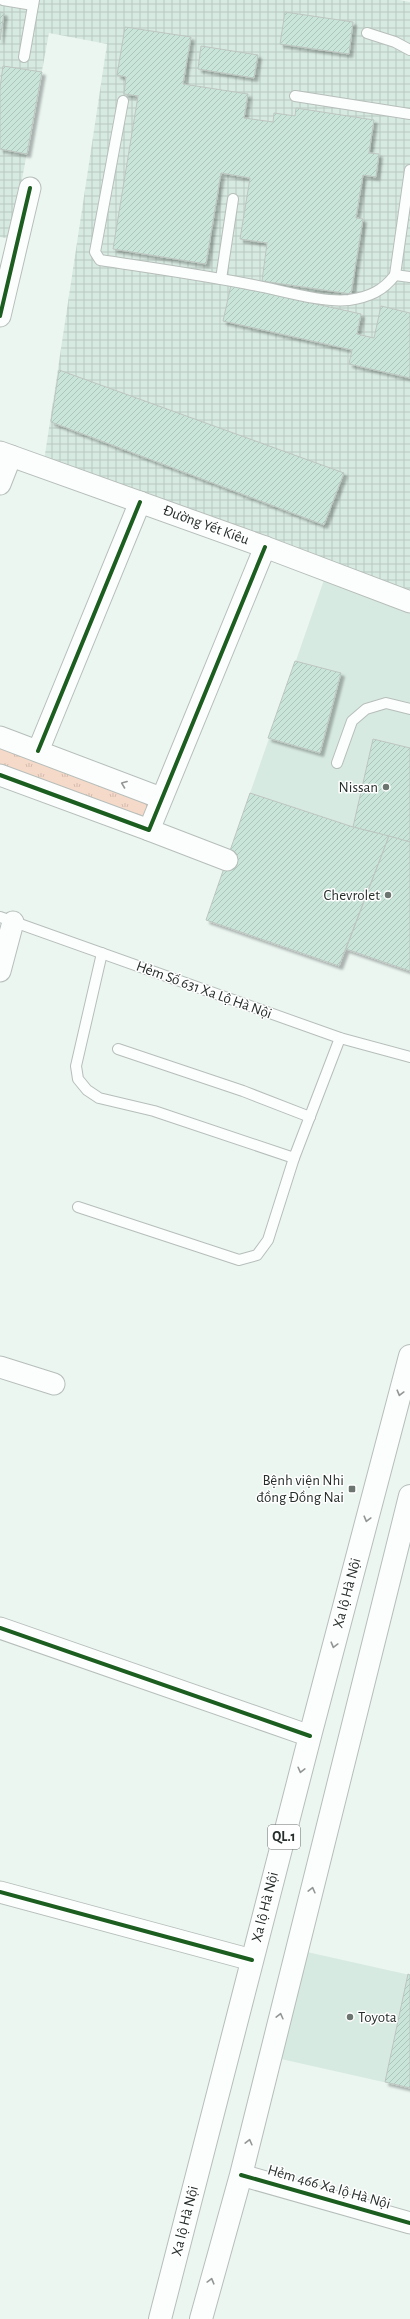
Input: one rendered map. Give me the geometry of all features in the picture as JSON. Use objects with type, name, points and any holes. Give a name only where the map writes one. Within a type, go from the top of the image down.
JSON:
[{"type":"highway","name":"Xa lộ Hà Nội","points":[[160,2319],[310,1736],[410,1356]]},
{"type":"highway","name":"QL.1","points":[[201,2319],[241,2175],[410,1496]]},
{"type":"street","points":[[0,316],[30,188]]},
{"type":"street","points":[[0,484],[6,454]]},
{"type":"street","name":"Đường Yết Kiêu","points":[[6,454],[265,547],[410,602]]},
{"type":"street","points":[[38,751],[140,502]]},
{"type":"street","points":[[149,830],[265,547]]},
{"type":"street","points":[[0,737],[161,798]]},
{"type":"street","points":[[0,776],[227,860]]},
{"type":"street","points":[[0,970],[7,919]]},
{"type":"street","points":[[0,1367],[54,1384]]},
{"type":"street","points":[[0,1628],[310,1736]]},
{"type":"street","points":[[0,1892],[252,1960]]},
{"type":"street","name":"Hẻm 466 Xa lộ Hà Nội","points":[[241,2175],[410,2223]]},
{"type":"lane","points":[[3,0],[34,3],[24,57]]},
{"type":"lane","points":[[367,33],[395,42],[410,50]]},
{"type":"lane","points":[[295,96],[410,114]]},
{"type":"lane","points":[[123,101],[95,252],[100,260],[221,279],[323,298],[349,300],[377,293],[386,286],[395,274],[410,170]]},
{"type":"lane","points":[[221,279],[233,199]]},
{"type":"lane","points":[[395,274],[410,277]]},
{"type":"lane","points":[[337,763],[352,722],[366,709],[386,703],[410,709]]},
{"type":"lane","name":"Hẻm Số 631 Xa Lộ Hà Nội","points":[[7,919],[340,1038],[410,1057]]},
{"type":"lane","points":[[102,953],[76,1066],[78,1078],[87,1090],[99,1098],[154,1111],[294,1158]]},
{"type":"lane","points":[[78,1207],[239,1260],[257,1255],[268,1240],[294,1158],[340,1038]]},
{"type":"lane","points":[[118,1049],[235,1088],[310,1118]]},
{"type":"shaded area","points":[[0,0],[399,0],[410,2],[410,596],[44,461],[107,44],[49,33],[11,239],[0,237]]},
{"type":"shaded area","points":[[325,577],[410,609],[410,971],[346,949],[339,966],[206,920]]},
{"type":"shaded area","name":"Toyota","points":[[307,1952],[410,1975],[410,2088],[281,2059]]},
{"type":"green space","points":[[0,744],[152,802],[145,822],[0,769]]},
{"type":"building","points":[[0,12],[4,13],[0,40]]},
{"type":"building","points":[[285,12],[353,22],[349,54],[280,44]]},
{"type":"building","points":[[125,27],[191,37],[183,84],[248,94],[244,118],[273,122],[274,113],[295,116],[296,108],[374,120],[369,153],[379,154],[376,177],[363,175],[356,218],[363,219],[351,294],[262,281],[267,243],[240,239],[250,178],[221,173],[206,264],[113,249],[138,96],[124,94],[126,77],[117,75]]},
{"type":"building","points":[[201,46],[258,55],[254,78],[198,69]]},
{"type":"building","points":[[3,66],[42,72],[27,154],[0,149],[0,88]]},
{"type":"building","points":[[231,285],[361,314],[357,334],[374,338],[381,306],[410,313],[410,378],[349,364],[352,350],[223,321]]},
{"type":"building","points":[[59,370],[344,473],[324,525],[51,422]]},
{"type":"building","points":[[295,661],[341,673],[320,753],[268,738]]},
{"type":"building","name":"Nissan","points":[[373,739],[410,748],[410,842],[353,827]]},
{"type":"building","points":[[250,793],[353,827],[389,836],[339,966],[206,920]]},
{"type":"building","name":"Chevrolet","points":[[389,836],[410,842],[410,971],[346,949]]},
{"type":"building","points":[[408,1974],[410,1975],[410,2088],[385,2082]]},
{"type":"cycle path","points":[[0,316],[30,188]]},
{"type":"cycle path","points":[[38,751],[140,502]]},
{"type":"cycle path","points":[[0,775],[149,830],[265,547]]},
{"type":"cycle path","points":[[0,1628],[310,1736]]},
{"type":"cycle path","points":[[0,1892],[252,1960]]},
{"type":"cycle path","points":[[241,2175],[410,2223]]},
{"type":"place","name":"Nissan","points":[[386,787]]},
{"type":"place","name":"Chevrolet","points":[[388,895]]},
{"type":"place","name":"Bệnh viện Nhi đồng Đồng Nai","points":[[352,1489]]},
{"type":"place","name":"Toyota","points":[[350,2017]]}]
